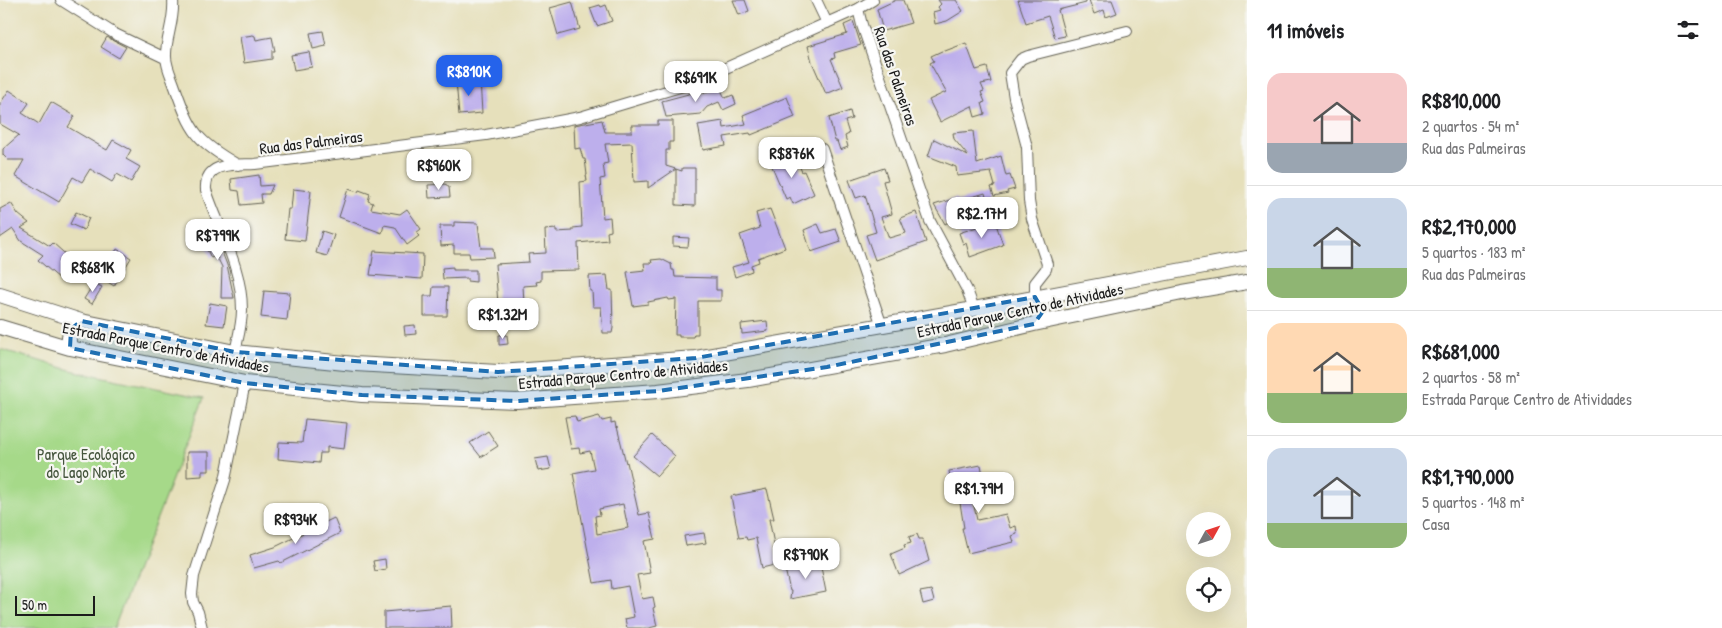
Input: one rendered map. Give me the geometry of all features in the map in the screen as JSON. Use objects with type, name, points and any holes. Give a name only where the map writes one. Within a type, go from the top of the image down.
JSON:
[{"type":"main road","name":"Estrada Parque Centro de Atividades","points":[[0,295],[81,321],[235,352],[355,364],[498,372],[696,358],[882,326],[1247,258]]},
{"type":"main road","name":"Estrada Parque Centro de Atividades","points":[[0,327],[70,348],[245,383],[362,395],[517,401],[658,391],[748,380],[945,346],[1034,324],[1182,293],[1247,282]]},
{"type":"main road","points":[[1034,324],[1038,321],[1043,311],[1040,300],[1035,297]]},
{"type":"main road","points":[[70,348],[71,329],[81,321]]},
{"type":"street","points":[[61,0],[115,34],[165,58]]},
{"type":"street","points":[[174,0],[165,58],[184,111],[194,132],[203,142],[238,165]]},
{"type":"street","points":[[816,0],[827,23]]},
{"type":"street","points":[[858,9],[873,0]]},
{"type":"street","name":"Rua das Palmeiras","points":[[235,352],[242,311],[241,290],[236,266],[206,190],[208,175],[214,169],[222,166],[255,164],[486,135],[580,117],[690,84],[858,9],[930,221],[968,290],[974,309]]},
{"type":"street","points":[[1035,297],[1035,283],[1046,269],[1047,264],[1030,209],[1027,186],[1027,147],[1014,98],[1010,73],[1021,59],[1028,56],[1127,31]]},
{"type":"street","points":[[822,148],[882,326]]},
{"type":"street","points":[[202,628],[193,602],[194,576],[225,480],[245,383]]},
{"type":"highlighted area","points":[[1035,297],[1043,311],[1034,324],[827,367],[658,391],[517,401],[362,395],[245,383],[70,348],[71,329],[81,321],[235,352],[498,372],[696,358]]},
{"type":"green space","name":"Parque Ecológico do Lago Norte","points":[[0,349],[70,370],[204,398],[114,628],[0,628]]},
{"type":"building","points":[[733,0],[745,0],[749,11],[739,15]]},
{"type":"building","points":[[896,0],[903,0],[911,23],[883,31],[877,9]]},
{"type":"building","points":[[938,0],[956,0],[963,11],[947,21],[935,24],[933,12],[940,10],[938,7],[941,4]]},
{"type":"building","points":[[1018,0],[1086,0],[1086,3],[1058,10],[1065,36],[1055,38],[1048,16],[1026,23]]},
{"type":"building","points":[[1089,0],[1112,0],[1117,13],[1106,17],[1104,10],[1094,14]]},
{"type":"building","points":[[572,2],[580,29],[558,35],[550,8]]},
{"type":"building","points":[[600,5],[601,7],[606,5],[612,21],[597,26],[590,8]]},
{"type":"building","points":[[853,21],[861,45],[834,53],[835,58],[831,59],[843,87],[826,94],[812,62],[808,46],[847,34],[844,25]]},
{"type":"building","points":[[323,31],[326,46],[313,49],[310,33]]},
{"type":"building","points":[[253,35],[256,40],[272,37],[275,51],[272,51],[272,59],[244,63],[240,37]]},
{"type":"building","points":[[107,37],[126,47],[119,58],[101,47]]},
{"type":"building","points":[[966,43],[976,70],[987,67],[991,82],[981,84],[984,91],[981,92],[985,102],[982,103],[985,114],[975,117],[972,106],[940,122],[929,100],[946,92],[930,63],[934,61],[931,56]]},
{"type":"building","points":[[309,52],[312,67],[294,70],[291,55]]},
{"type":"building","points":[[480,79],[482,113],[459,115],[456,81]]},
{"type":"building","points":[[719,86],[725,98],[733,95],[736,104],[723,110],[719,102],[707,107],[701,114],[666,117],[662,101],[696,92],[696,96]]},
{"type":"building","points":[[9,90],[29,103],[22,113],[39,124],[51,102],[75,116],[68,127],[107,150],[113,140],[131,150],[126,159],[140,167],[131,182],[117,174],[112,182],[90,169],[82,182],[73,177],[59,202],[15,176],[24,160],[8,160],[3,155],[3,149],[19,135],[0,124],[0,104]]},
{"type":"building","points":[[787,97],[795,117],[751,135],[750,133],[724,137],[726,146],[703,150],[698,125],[723,121],[724,128],[746,124],[743,115]]},
{"type":"building","points":[[850,111],[852,119],[845,121],[849,134],[845,136],[848,147],[840,150],[837,141],[835,141],[829,118]]},
{"type":"building","points":[[602,120],[605,132],[632,132],[632,125],[658,125],[658,121],[673,121],[673,142],[669,142],[669,150],[666,150],[666,166],[676,169],[648,188],[648,181],[634,182],[632,143],[605,144],[608,163],[603,164],[605,178],[600,179],[603,218],[610,217],[611,231],[607,232],[608,240],[578,243],[579,270],[541,271],[541,281],[536,282],[537,285],[523,286],[524,303],[498,304],[495,264],[529,262],[528,254],[546,253],[545,230],[556,229],[556,232],[573,231],[573,228],[582,227],[580,182],[587,181],[587,175],[585,159],[583,159],[580,148],[575,149],[574,125]]},
{"type":"building","points":[[973,131],[977,164],[1001,156],[1006,176],[1010,175],[1015,189],[1007,191],[1008,193],[994,196],[991,187],[995,186],[991,172],[957,176],[956,167],[928,156],[934,139],[968,156],[954,139],[953,133]]},
{"type":"building","points":[[794,154],[814,194],[793,204],[790,197],[786,199],[771,164]]},
{"type":"building","points":[[682,168],[695,168],[695,206],[676,205],[676,169],[682,171]]},
{"type":"building","points":[[884,168],[888,180],[883,181],[892,214],[881,217],[889,238],[906,233],[900,218],[916,212],[926,242],[875,260],[866,235],[876,232],[865,195],[856,198],[849,180]]},
{"type":"building","points":[[259,175],[260,186],[273,185],[269,194],[261,194],[262,203],[241,205],[239,191],[232,190],[231,179]]},
{"type":"building","points":[[444,184],[449,187],[450,197],[429,198],[428,185]]},
{"type":"building","points":[[293,189],[311,191],[305,241],[285,239],[288,209],[291,209]]},
{"type":"building","points":[[348,189],[370,194],[368,201],[373,203],[371,209],[400,214],[407,209],[421,229],[416,233],[419,236],[407,245],[395,227],[384,225],[382,233],[339,217]]},
{"type":"building","points":[[985,193],[988,204],[970,210],[972,213],[954,223],[952,220],[945,224],[934,205],[956,198],[958,201]]},
{"type":"building","points":[[11,203],[18,214],[29,223],[21,228],[50,246],[53,243],[74,262],[60,279],[38,260],[43,255],[21,241],[13,229],[0,238],[0,209]]},
{"type":"building","points":[[770,209],[785,248],[758,258],[759,262],[751,265],[752,271],[735,277],[732,267],[749,262],[740,235],[760,228],[756,213]]},
{"type":"building","points":[[76,212],[89,218],[84,230],[70,224]]},
{"type":"building","points":[[995,221],[1003,245],[970,257],[966,243],[963,244],[959,233]]},
{"type":"building","points":[[454,222],[478,223],[481,248],[493,248],[494,257],[470,258],[469,253],[454,253],[454,245],[441,246],[440,226],[454,226]]},
{"type":"building","points":[[818,224],[822,233],[836,229],[841,242],[811,252],[804,230]]},
{"type":"building","points":[[212,226],[227,265],[234,298],[221,298],[222,267],[216,255],[211,258],[200,235],[208,231],[207,228]]},
{"type":"building","points":[[322,231],[334,235],[327,256],[316,253]]},
{"type":"building","points":[[673,237],[689,238],[688,247],[673,246]]},
{"type":"building","points":[[117,249],[131,258],[114,286],[100,277]]},
{"type":"building","points":[[374,251],[423,254],[422,279],[370,275]]},
{"type":"building","points":[[661,259],[671,264],[675,277],[716,278],[716,290],[721,290],[721,301],[698,301],[698,334],[694,334],[693,337],[679,337],[679,335],[675,335],[676,299],[669,300],[668,298],[633,306],[627,272],[645,270],[644,263],[652,263],[651,260]]},
{"type":"building","points":[[453,267],[453,270],[476,270],[476,282],[467,281],[467,278],[443,279],[442,268]]},
{"type":"building","points":[[607,275],[609,290],[612,290],[612,333],[603,333],[601,307],[593,307],[592,291],[590,291],[589,276]]},
{"type":"building","points":[[94,283],[102,287],[92,304],[84,299]]},
{"type":"building","points":[[433,287],[448,287],[447,316],[424,316],[424,296],[432,296]]},
{"type":"building","points":[[264,291],[290,293],[287,320],[261,317]]},
{"type":"building","points":[[210,303],[227,306],[224,326],[206,324]]},
{"type":"building","points":[[767,321],[768,331],[742,334],[741,324]]},
{"type":"building","points":[[415,325],[416,334],[405,335],[404,326]]},
{"type":"building","points":[[499,335],[507,335],[508,344],[499,345]]},
{"type":"building","points":[[575,416],[577,422],[599,416],[602,421],[611,419],[611,423],[615,422],[627,462],[639,515],[649,513],[655,539],[644,541],[650,573],[637,575],[642,599],[653,597],[655,607],[653,608],[657,626],[627,628],[625,619],[634,617],[628,586],[612,589],[611,580],[594,583],[573,473],[594,469],[590,451],[580,453],[579,448],[571,449],[565,417]],"holes":[[[623,504],[628,528],[597,534],[595,516],[600,515],[599,509]]]},
{"type":"building","points":[[305,419],[347,423],[344,449],[327,447],[327,453],[320,453],[319,463],[278,459],[279,442],[302,443]]},
{"type":"building","points":[[488,431],[498,446],[481,457],[470,443]]},
{"type":"building","points":[[652,435],[675,456],[657,476],[633,456]]},
{"type":"building","points":[[187,452],[209,452],[209,471],[202,471],[202,476],[187,477]]},
{"type":"building","points":[[548,457],[551,469],[538,471],[535,459]]},
{"type":"building","points":[[981,465],[985,485],[970,488],[977,520],[1006,514],[1010,528],[1016,526],[1017,534],[1012,536],[1014,542],[968,553],[962,528],[964,528],[958,490],[956,490],[954,481],[951,481],[949,471]]},
{"type":"building","points":[[767,489],[774,519],[769,519],[778,564],[762,568],[756,538],[747,540],[746,537],[739,538],[731,496]]},
{"type":"building","points":[[334,518],[340,533],[281,563],[279,561],[254,568],[250,555],[275,547]]},
{"type":"building","points":[[704,533],[706,543],[686,546],[684,536]]},
{"type":"building","points":[[917,534],[919,539],[923,539],[929,561],[899,575],[891,554],[905,548],[904,545],[911,543],[909,537]]},
{"type":"building","points":[[385,559],[386,569],[375,571],[373,561]]},
{"type":"building","points":[[820,562],[826,592],[790,599],[791,591],[785,569]]},
{"type":"building","points":[[931,590],[934,601],[923,604],[920,592]]},
{"type":"building","points":[[451,606],[452,628],[384,628],[384,612]]}]
